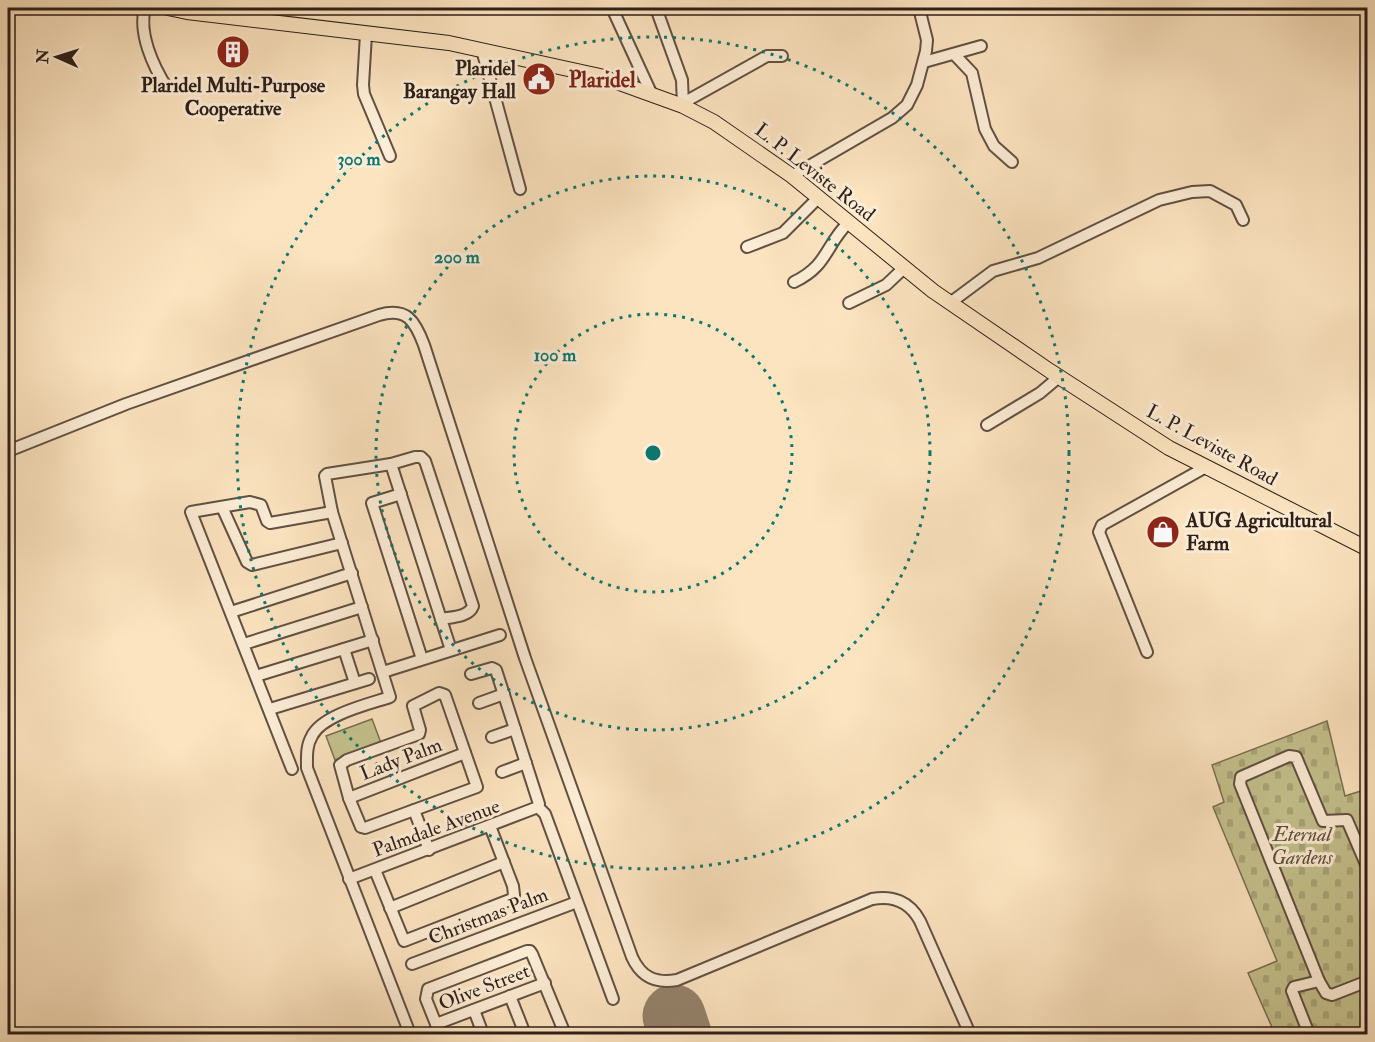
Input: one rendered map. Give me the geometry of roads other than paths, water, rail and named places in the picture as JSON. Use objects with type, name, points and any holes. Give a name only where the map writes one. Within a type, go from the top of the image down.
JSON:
[{"type":"main road","name":"L. P. Leviste Road","points":[[168,8],[449,43],[600,76],[683,104],[714,122],[792,176],[950,303],[1059,377],[1169,448],[1368,549]]},
{"type":"street","points":[[145,8],[142,25],[144,33],[158,74],[167,88]]},
{"type":"street","points":[[612,8],[652,95]]},
{"type":"street","points":[[656,8],[682,80],[683,104],[767,56],[782,56]]},
{"type":"street","points":[[792,176],[892,118],[907,105],[917,85],[924,62],[927,40],[919,8]]},
{"type":"street","points":[[366,34],[363,90],[390,156]]},
{"type":"street","points":[[924,62],[981,46]]},
{"type":"street","points":[[482,50],[520,189]]},
{"type":"street","points":[[954,54],[972,73],[984,129],[994,146],[1012,162]]},
{"type":"street","points":[[950,303],[993,271],[1038,258],[1159,200],[1192,192],[1210,191],[1236,206],[1243,220]]},
{"type":"street","points":[[747,247],[783,233],[818,198]]},
{"type":"street","points":[[794,282],[818,266],[849,222]]},
{"type":"street","points":[[849,303],[886,285],[904,268]]},
{"type":"street","points":[[8,451],[126,404],[379,315],[397,312],[409,317],[418,329],[424,345],[528,666],[632,957],[639,970],[655,981],[677,980],[872,899],[893,899],[912,908],[920,921],[970,1035]]},
{"type":"street","points":[[987,425],[1040,393],[1059,377]]},
{"type":"street","points":[[410,1035],[307,768],[306,752],[312,734],[326,720],[390,696],[332,512],[325,476],[327,474],[391,464],[415,457],[421,457],[425,461],[473,606],[467,613],[441,620]]},
{"type":"street","points":[[391,464],[451,650]]},
{"type":"street","points":[[1147,652],[1099,532],[1102,525],[1206,466]]},
{"type":"street","points":[[401,494],[372,502],[422,658]]},
{"type":"street","points":[[292,769],[191,512],[250,502],[261,505],[270,524],[332,512]]},
{"type":"street","points":[[222,507],[247,562],[252,566],[342,543]]},
{"type":"street","points":[[231,612],[351,573]]},
{"type":"street","points":[[244,644],[363,607]]},
{"type":"street","points":[[383,672],[500,635]]},
{"type":"street","points":[[256,676],[373,640]]},
{"type":"street","points":[[344,649],[354,683]]},
{"type":"street","points":[[471,674],[492,668],[496,670],[539,804],[537,808],[545,814],[613,999]]},
{"type":"street","points":[[270,709],[369,679]]},
{"type":"street","points":[[443,694],[465,753],[477,787],[366,828],[361,827],[349,798],[340,765],[347,760],[419,734],[420,730],[413,706],[432,695],[443,694]]},
{"type":"street","points":[[479,703],[504,694]]},
{"type":"street","points":[[492,737],[515,729]]},
{"type":"street","name":"Lady Palm","points":[[349,798],[465,753]]},
{"type":"street","points":[[1368,869],[1347,820],[1323,821],[1296,757],[1289,756],[1241,777],[1240,784],[1319,981],[1326,993],[1329,995],[1368,981]]},
{"type":"street","points":[[502,772],[526,763]]},
{"type":"street","name":"Palmdale Avenue","points":[[350,879],[537,808]]},
{"type":"street","points":[[414,810],[429,849]]},
{"type":"street","points":[[375,870],[404,941],[512,899],[514,895],[490,826]]},
{"type":"street","points":[[390,908],[504,862]]},
{"type":"street","name":"Christmas Palm","points":[[412,964],[577,902]]},
{"type":"street","points":[[438,1029],[426,999],[428,989],[530,951],[565,1035]]},
{"type":"street","points":[[1309,1035],[1292,991],[1294,987],[1319,981]]},
{"type":"street","name":"Olive Street","points":[[438,1029],[474,1010],[545,983]]},
{"type":"street","points":[[510,996],[525,1035]]},
{"type":"street","points":[[474,1010],[483,1035]]},
{"type":"place","name":"Plaridel Multi-Purpose Cooperative","points":[[233,52]]},
{"type":"place","name":"Plaridel Barangay Hall","points":[[539,79]]},
{"type":"place","name":"AUG Agricultural Farm","points":[[1163,532]]},
{"type":"district","name":"Plaridel","points":[[602,80]]},
{"type":"park label","name":"Eternal Gardens","points":[[1302,846]]}]
